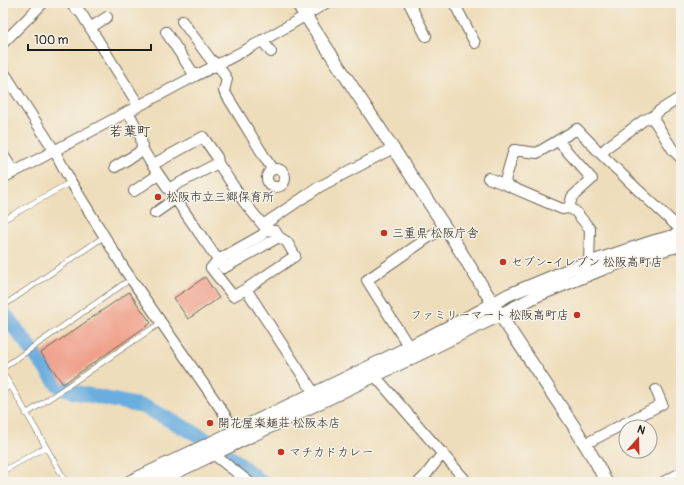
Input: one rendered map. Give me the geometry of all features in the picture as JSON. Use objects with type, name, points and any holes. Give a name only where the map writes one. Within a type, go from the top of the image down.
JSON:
[{"type":"street","points":[[3,43],[43,3]]},
{"type":"street","points":[[70,3],[81,13],[139,106]]},
{"type":"street","points":[[297,3],[445,226],[500,315],[585,444],[606,482]]},
{"type":"street","points":[[3,178],[218,65],[326,3]]},
{"type":"street","points":[[409,3],[426,36]]},
{"type":"street","points":[[454,3],[475,43]]},
{"type":"street","points":[[90,28],[107,17]]},
{"type":"street","points":[[182,21],[211,60],[218,65],[227,79],[224,91],[272,169]]},
{"type":"street","points":[[166,32],[195,76]]},
{"type":"street","points":[[262,40],[271,52]]},
{"type":"street","points":[[3,71],[54,150],[71,182],[125,270],[236,431]]},
{"type":"street","points":[[602,155],[606,148],[644,120],[652,117],[681,97]]},
{"type":"street","points":[[128,111],[141,137],[142,148],[158,175],[224,268],[279,237]]},
{"type":"street","points":[[652,117],[673,150],[680,156]]},
{"type":"street","points":[[504,184],[514,150],[537,153],[577,129],[638,190],[678,227],[681,238]]},
{"type":"street","points":[[152,165],[203,137],[244,202],[265,228],[275,231],[279,237],[287,242],[295,256],[233,296],[211,268],[218,260],[262,235],[265,228],[319,187],[393,148]]},
{"type":"street","points":[[558,141],[592,179],[572,197],[569,208]]},
{"type":"street","points":[[115,168],[138,153],[142,148]]},
{"type":"street","points":[[3,155],[14,172]]},
{"type":"street","points":[[168,189],[218,163]]},
{"type":"street","points":[[134,191],[158,175]]},
{"type":"street","points":[[488,178],[562,209],[569,208],[575,211],[590,229],[589,263]]},
{"type":"street","points":[[155,213],[175,199]]},
{"type":"street","points":[[409,347],[367,280],[445,226]]},
{"type":"street","points":[[219,449],[236,431],[409,347],[494,304],[508,295],[573,268],[655,241],[681,238]]},
{"type":"street","points":[[156,482],[219,449],[375,376],[536,296],[605,268],[637,258],[681,238]]},
{"type":"street","points":[[246,289],[314,393]]},
{"type":"street","points":[[375,376],[467,482]]},
{"type":"street","points":[[585,444],[662,404],[656,390]]},
{"type":"street","points":[[129,482],[205,446],[219,449],[249,482]]},
{"type":"street","points":[[419,482],[443,453]]},
{"type":"street","points":[[663,482],[681,473]]},
{"type":"lane","points":[[3,220],[71,182]]},
{"type":"lane","points":[[4,304],[99,240]]},
{"type":"lane","points":[[3,368],[124,283]]},
{"type":"lane","points":[[26,414],[162,322]]},
{"type":"lane","points":[[3,374],[66,482]]},
{"type":"lane","points":[[3,390],[11,386]]},
{"type":"lane","points":[[3,471],[46,447]]},
{"type":"building","points":[[205,277],[219,298],[188,319],[174,298]]},
{"type":"building","points":[[129,292],[151,323],[63,384],[41,353]]},
{"type":"waterway","points":[[3,312],[58,385],[74,392],[145,407],[202,437],[237,462],[261,482]]},
{"type":"place","name":"松阪市立三郷保育所","points":[[158,197]]},
{"type":"place","name":"三重県 松阪庁舎","points":[[384,233]]},
{"type":"place","name":"セブン-イレブン 松阪高町店","points":[[503,262]]},
{"type":"place","name":"ファミリーマート 松阪高町店","points":[[577,315]]},
{"type":"place","name":"開花屋楽麺荘 松阪本店","points":[[210,423]]},
{"type":"place","name":"マチカドカレー","points":[[281,452]]},
{"type":"district","name":"若葉町","points":[[130,131]]}]
